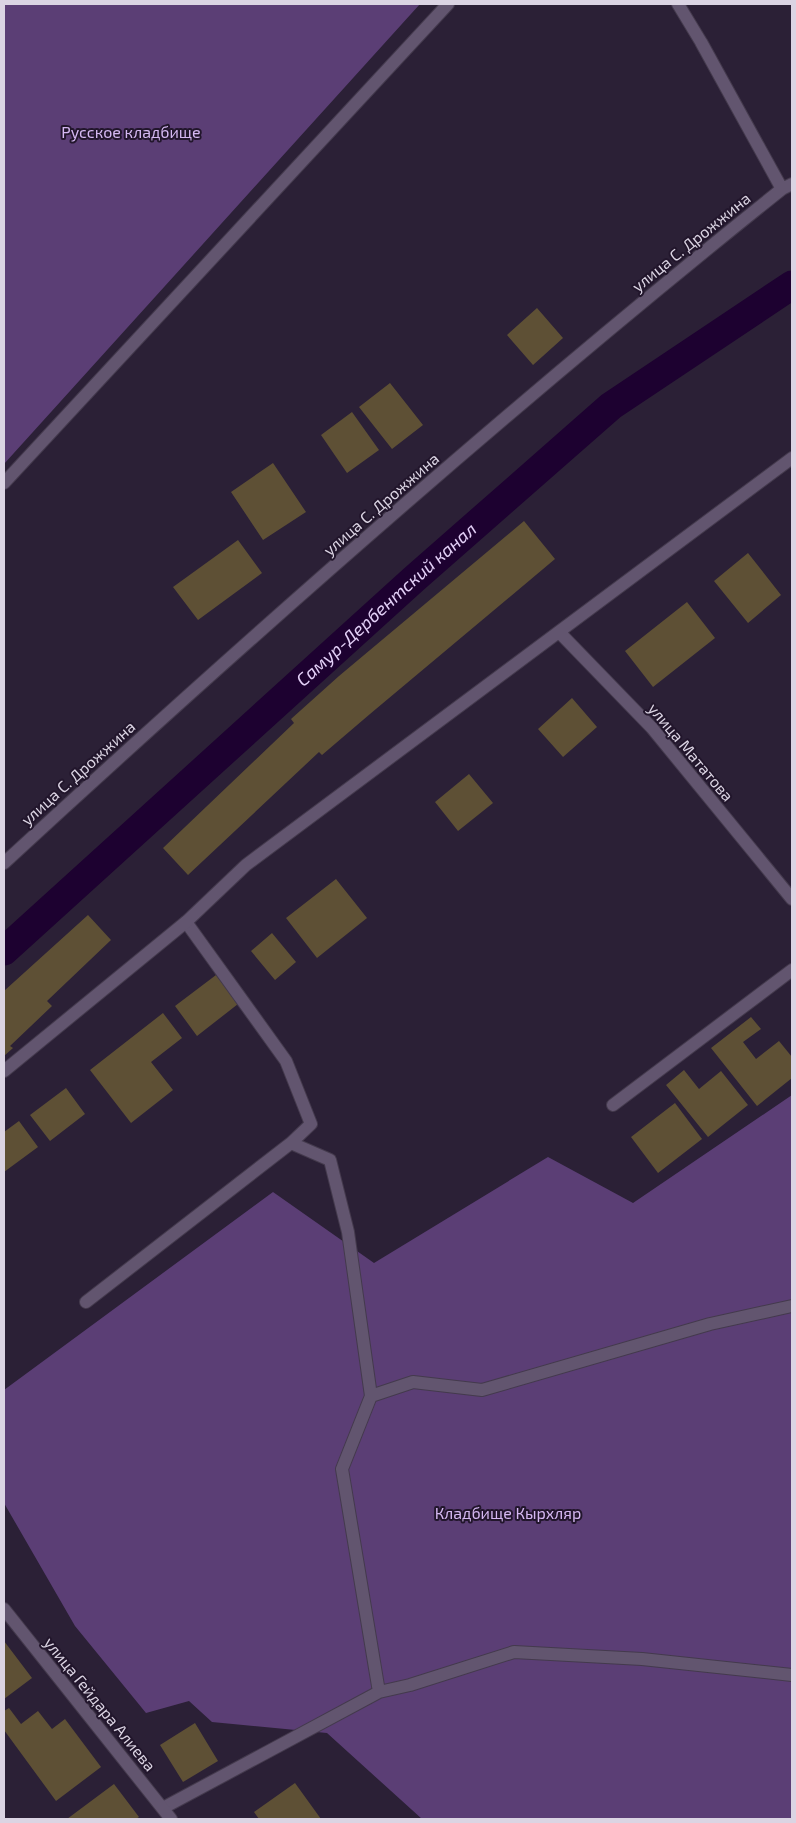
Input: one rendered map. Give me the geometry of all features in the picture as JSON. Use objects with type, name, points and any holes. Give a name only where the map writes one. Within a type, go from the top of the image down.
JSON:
[{"type":"street","points":[[4,483],[448,4]]},
{"type":"street","points":[[678,4],[787,187]]},
{"type":"street","name":"улица С. Дрожжина","points":[[4,862],[264,627],[571,361],[787,187]]},
{"type":"street","points":[[4,1071],[186,922],[246,865],[792,458]]},
{"type":"street","name":"улица Мататова","points":[[559,632],[652,728],[792,899]]},
{"type":"street","points":[[86,1302],[291,1143],[311,1124],[286,1061],[186,922]]},
{"type":"street","points":[[613,1105],[792,970]]},
{"type":"street","points":[[291,1143],[330,1160],[348,1232],[371,1396],[342,1469],[379,1692]]},
{"type":"street","points":[[371,1396],[413,1382],[482,1390],[710,1324],[792,1306]]},
{"type":"street","name":"улица Гейдара Алиева","points":[[5,1614],[171,1819]]},
{"type":"street","points":[[162,1808],[379,1692],[410,1686],[514,1652],[642,1659],[792,1674]]},
{"type":"green space","name":"Русское кладбище","points":[[4,4],[420,4],[4,464]]},
{"type":"green space","name":"Кладбище Кырхляр","points":[[792,1095],[792,1819],[422,1819],[327,1733],[212,1722],[189,1701],[146,1713],[75,1626],[4,1503],[4,1390],[273,1192],[374,1263],[548,1157],[633,1203]]},
{"type":"building","points":[[537,308],[563,338],[533,365],[507,335]]},
{"type":"building","points":[[390,383],[423,425],[392,449],[359,407]]},
{"type":"building","points":[[352,412],[379,450],[347,473],[321,435]]},
{"type":"building","points":[[273,463],[306,512],[263,540],[231,492]]},
{"type":"building","points":[[524,521],[555,559],[322,755],[319,752],[188,875],[163,848],[294,723],[291,719],[339,676]]},
{"type":"building","points":[[238,540],[262,573],[198,620],[173,587]]},
{"type":"building","points":[[748,553],[781,595],[748,623],[714,581]]},
{"type":"building","points":[[687,602],[715,638],[653,687],[625,651]]},
{"type":"building","points":[[572,698],[597,727],[563,757],[538,729]]},
{"type":"building","points":[[469,774],[493,803],[458,831],[435,802]]},
{"type":"building","points":[[336,879],[367,918],[317,958],[286,918]]},
{"type":"building","points":[[88,915],[111,940],[47,1001],[52,1006],[10,1046],[13,1048],[4,1056],[4,991]]},
{"type":"building","points":[[272,933],[296,962],[275,980],[251,951]]},
{"type":"building","points":[[216,975],[238,1004],[197,1036],[175,1006]]},
{"type":"building","points":[[163,1013],[182,1038],[151,1062],[173,1090],[131,1123],[90,1070]]},
{"type":"building","points":[[751,1017],[761,1029],[743,1042],[756,1059],[779,1041],[792,1057],[792,1078],[757,1106],[711,1048]]},
{"type":"building","points":[[684,1070],[699,1089],[721,1071],[748,1105],[708,1137],[666,1085]]},
{"type":"building","points":[[66,1088],[85,1114],[50,1141],[30,1115]]},
{"type":"building","points":[[675,1103],[702,1139],[658,1173],[631,1137]]},
{"type":"building","points":[[19,1121],[38,1147],[4,1172],[4,1132]]},
{"type":"building","points":[[4,1641],[32,1678],[4,1699]]},
{"type":"building","points":[[9,1708],[21,1724],[38,1711],[52,1729],[65,1719],[101,1767],[56,1801],[4,1730],[4,1711]]},
{"type":"building","points":[[195,1723],[218,1761],[183,1782],[160,1745]]},
{"type":"building","points":[[295,1783],[321,1819],[259,1819],[254,1812]]},
{"type":"building","points":[[114,1784],[139,1817],[136,1819],[67,1819]]},
{"type":"waterway","name":"Самур-Дербентский канал","points":[[4,951],[414,579],[611,406],[792,285]]}]
